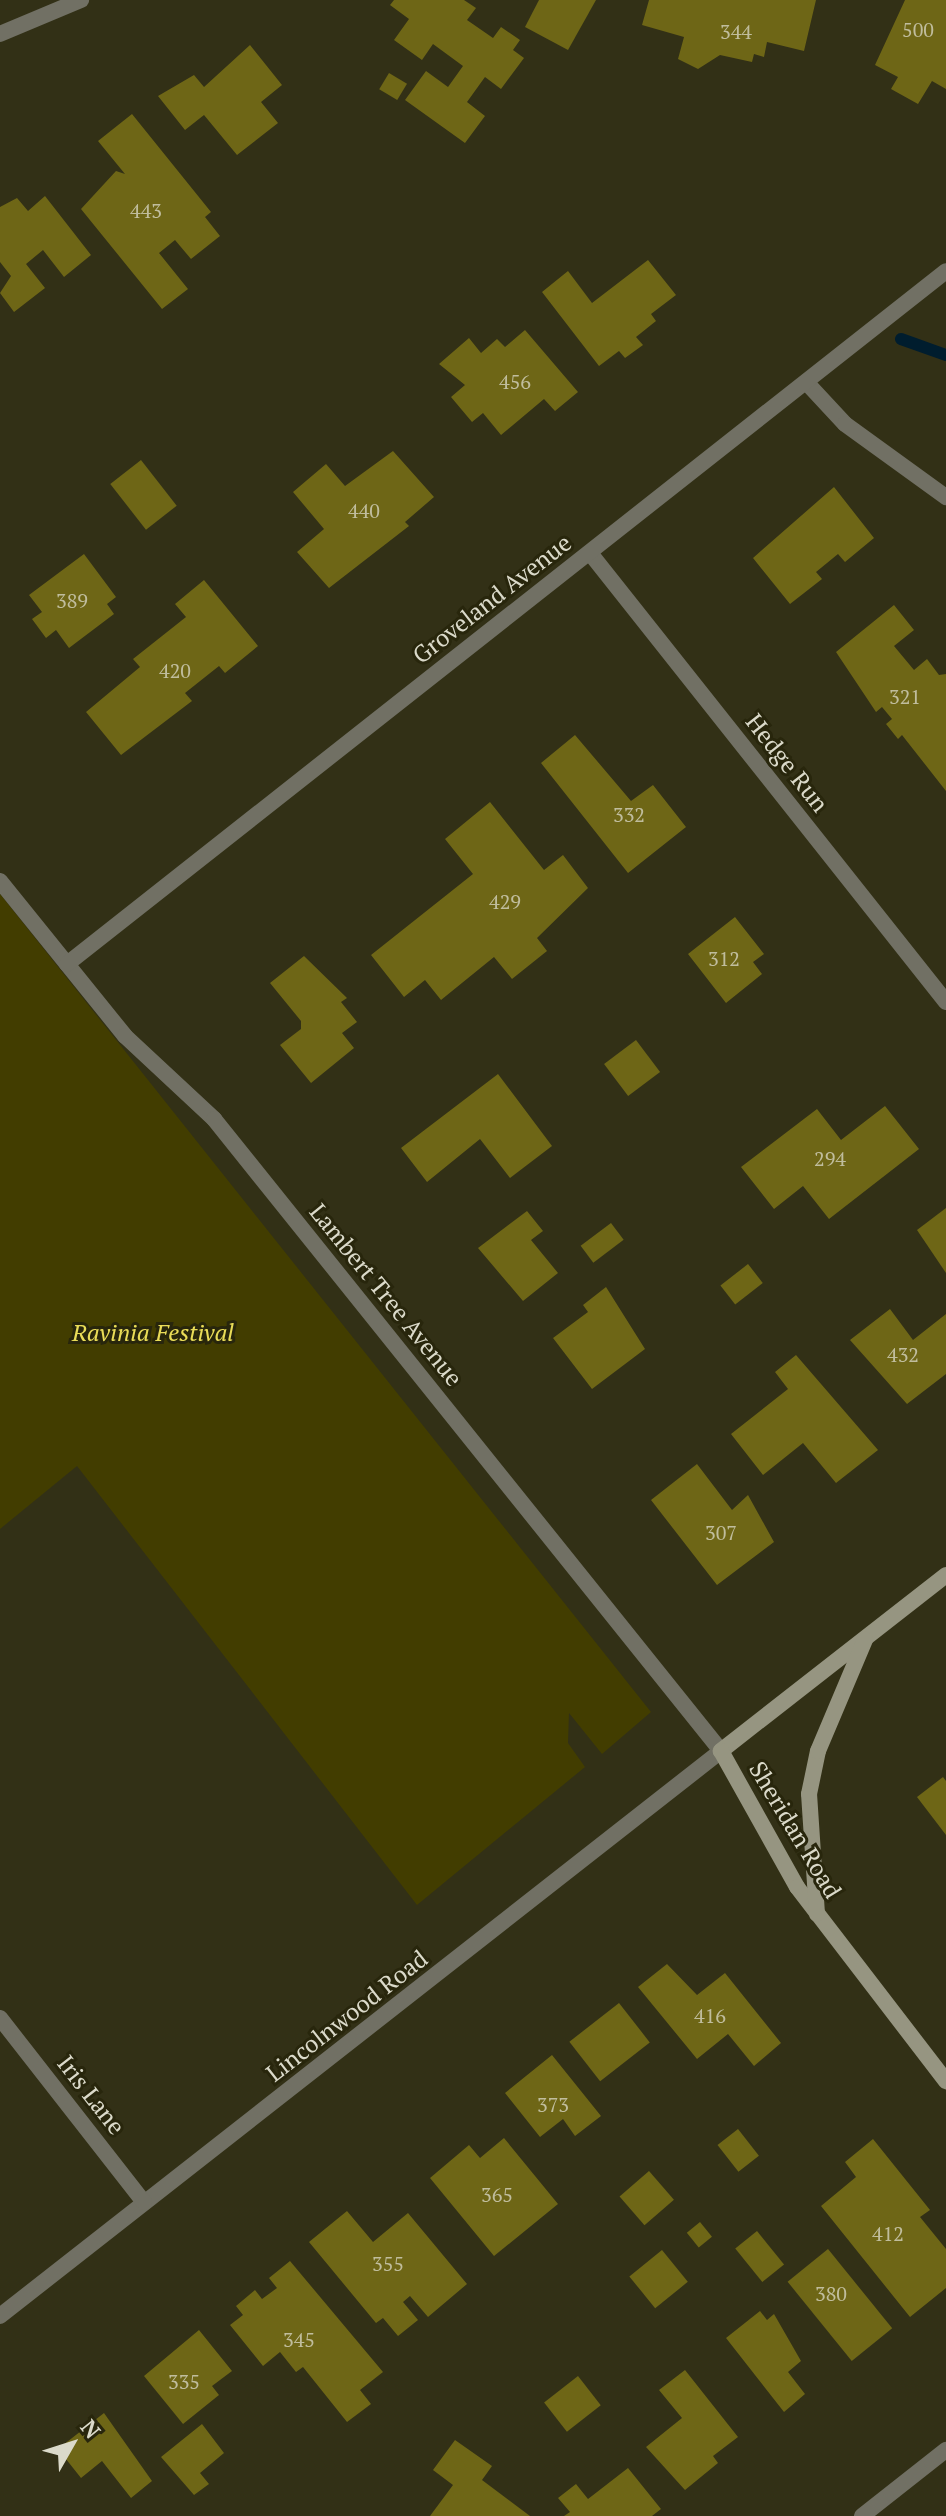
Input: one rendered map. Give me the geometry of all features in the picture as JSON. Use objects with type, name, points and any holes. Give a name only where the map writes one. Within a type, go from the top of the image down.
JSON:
[{"type":"street","points":[[0,34],[81,0]]},
{"type":"street","name":"Groveland Avenue","points":[[67,964],[946,271]]},
{"type":"street","points":[[806,382],[845,424],[946,497]]},
{"type":"street","name":"Hedge Run","points":[[590,553],[946,1002]]},
{"type":"street","name":"Lambert Tree Avenue","points":[[0,881],[125,1036],[214,1119],[721,1751]]},
{"type":"street","name":"Sheridan Road","points":[[946,1575],[721,1751],[817,1915],[946,2081]]},
{"type":"street","points":[[817,1915],[809,1794],[818,1751],[865,1638]]},
{"type":"street","name":"Lincolnwood Road","points":[[0,2316],[721,1751]]},
{"type":"street","name":"Iris Lane","points":[[0,2018],[144,2202]]},
{"type":"street","points":[[862,2516],[946,2450]]},
{"type":"green space","name":"Ravinia Festival","points":[[0,894],[651,1712],[602,1754],[569,1713],[568,1743],[585,1767],[417,1905],[77,1466],[0,1529]]},
{"type":"building","points":[[394,0],[464,0],[476,8],[467,20],[493,38],[501,27],[520,40],[513,50],[524,58],[501,89],[485,77],[467,102],[485,116],[465,143],[405,100],[426,71],[448,87],[463,66],[433,44],[422,60],[394,40],[409,19],[390,5]]},
{"type":"building","points":[[539,0],[596,0],[568,50],[525,27]]},
{"type":"building","points":[[649,0],[816,0],[804,51],[767,42],[764,57],[754,54],[752,62],[720,55],[698,69],[678,59],[684,37],[642,25]]},
{"type":"building","points":[[905,0],[946,0],[946,89],[932,81],[918,104],[891,89],[898,77],[875,65]]},
{"type":"building","points":[[250,45],[282,85],[261,102],[278,123],[237,155],[204,115],[185,130],[158,96],[194,75],[204,87]]},
{"type":"building","points":[[389,73],[407,84],[397,100],[379,89]]},
{"type":"building","points":[[132,114],[211,212],[205,217],[220,236],[191,259],[175,240],[159,253],[188,289],[162,309],[81,209],[116,171],[125,174],[98,141]]},
{"type":"building","points":[[45,196],[91,255],[64,277],[43,250],[26,264],[45,288],[14,312],[0,293],[11,276],[0,262],[0,207],[17,198],[28,211]]},
{"type":"building","points":[[648,260],[676,295],[651,314],[656,321],[636,337],[643,345],[625,358],[619,351],[599,366],[542,292],[568,271],[592,303]]},
{"type":"building","points":[[525,330],[578,392],[555,411],[544,399],[501,435],[483,413],[472,422],[451,397],[465,385],[439,364],[469,338],[481,353],[497,339],[505,347]]},
{"type":"building","points":[[393,451],[434,497],[405,522],[409,526],[329,588],[297,552],[324,529],[293,492],[326,464],[345,486]]},
{"type":"building","points":[[141,460],[177,506],[146,530],[110,484]]},
{"type":"building","points":[[834,487],[874,538],[845,562],[838,554],[816,572],[822,579],[790,604],[753,558]]},
{"type":"building","points":[[84,554],[116,597],[107,604],[114,614],[69,648],[56,630],[46,638],[32,619],[42,612],[29,595]]},
{"type":"building","points":[[204,580],[258,646],[225,673],[219,666],[185,693],[192,701],[121,755],[86,712],[140,667],[133,659],[186,617],[175,604]]},
{"type":"building","points":[[894,605],[914,630],[894,646],[914,670],[927,659],[939,675],[946,674],[946,791],[902,735],[898,739],[886,724],[892,719],[882,707],[876,712],[836,652]]},
{"type":"building","points":[[575,735],[631,801],[653,785],[686,827],[628,873],[541,763]]},
{"type":"building","points":[[490,802],[544,870],[563,855],[588,888],[537,938],[547,951],[512,979],[494,957],[441,1000],[425,980],[404,997],[371,955],[473,874],[445,839]]},
{"type":"building","points":[[735,917],[764,954],[753,962],[762,974],[726,1003],[688,954]]},
{"type":"building","points":[[304,956],[347,998],[341,1002],[357,1022],[342,1033],[354,1048],[311,1083],[280,1045],[301,1029],[301,1021],[270,983]]},
{"type":"building","points":[[636,1040],[660,1072],[628,1096],[604,1064]]},
{"type":"building","points":[[498,1074],[552,1146],[510,1178],[480,1139],[427,1182],[401,1148]]},
{"type":"building","points":[[885,1106],[919,1149],[829,1219],[803,1186],[774,1209],[741,1167],[817,1109],[841,1140]]},
{"type":"building","points":[[946,1208],[946,1273],[917,1230]]},
{"type":"building","points":[[527,1211],[543,1231],[531,1240],[558,1273],[523,1301],[478,1248]]},
{"type":"building","points":[[611,1223],[624,1240],[593,1263],[581,1246]]},
{"type":"building","points":[[748,1264],[763,1283],[735,1304],[720,1286]]},
{"type":"building","points":[[606,1287],[645,1349],[592,1389],[553,1338],[588,1312],[583,1305]]},
{"type":"building","points":[[890,1309],[913,1340],[946,1314],[946,1374],[907,1404],[850,1340]]},
{"type":"building","points":[[796,1355],[878,1450],[836,1483],[803,1443],[763,1475],[731,1434],[788,1389],[775,1372]]},
{"type":"building","points":[[697,1464],[732,1510],[748,1495],[774,1542],[717,1585],[651,1500]]},
{"type":"building","points":[[943,1777],[946,1781],[946,1835],[917,1797]]},
{"type":"building","points":[[667,1964],[697,1995],[725,1973],[781,2043],[754,2066],[728,2034],[697,2059],[638,1987]]},
{"type":"building","points":[[619,2003],[650,2042],[600,2081],[569,2042]]},
{"type":"building","points":[[552,2055],[601,2116],[575,2136],[563,2119],[540,2137],[505,2093]]},
{"type":"building","points":[[738,2129],[759,2156],[738,2172],[718,2145]]},
{"type":"building","points":[[504,2138],[558,2204],[494,2256],[430,2178],[469,2145],[480,2158]]},
{"type":"building","points":[[873,2139],[930,2210],[920,2217],[946,2249],[946,2288],[910,2317],[821,2206],[856,2177],[845,2162]]},
{"type":"building","points":[[649,2171],[674,2200],[644,2225],[620,2197]]},
{"type":"building","points":[[347,2211],[373,2242],[408,2213],[467,2284],[428,2317],[410,2296],[403,2302],[418,2320],[398,2336],[383,2318],[376,2323],[309,2242]]},
{"type":"building","points":[[700,2222],[712,2237],[699,2247],[687,2233]]},
{"type":"building","points":[[757,2231],[784,2264],[762,2282],[735,2249]]},
{"type":"building","points":[[828,2249],[892,2328],[852,2361],[788,2282]]},
{"type":"building","points":[[662,2250],[688,2282],[655,2308],[629,2276]]},
{"type":"building","points":[[290,2261],[383,2372],[360,2390],[371,2404],[347,2422],[303,2367],[296,2372],[280,2352],[263,2366],[230,2325],[243,2315],[236,2306],[255,2290],[262,2299],[277,2288],[269,2278]]},
{"type":"building","points":[[760,2311],[767,2320],[774,2314],[801,2361],[788,2372],[805,2394],[784,2412],[726,2338]]},
{"type":"building","points":[[199,2330],[232,2371],[212,2386],[219,2395],[183,2424],[144,2376]]},
{"type":"building","points":[[685,2370],[738,2437],[713,2456],[718,2463],[685,2490],[646,2447],[682,2418],[659,2390]]},
{"type":"building","points":[[578,2376],[601,2405],[567,2432],[544,2402]]},
{"type":"building","points":[[104,2413],[152,2481],[131,2498],[102,2461],[81,2478],[58,2449]]},
{"type":"building","points":[[202,2424],[224,2453],[200,2473],[209,2484],[194,2495],[161,2457]]},
{"type":"building","points":[[455,2440],[492,2466],[482,2480],[530,2516],[430,2516],[453,2485],[433,2470]]},
{"type":"building","points":[[628,2468],[661,2509],[652,2516],[564,2516],[570,2512],[558,2498],[576,2484],[588,2499]]},
{"type":"waterway","points":[[901,339],[946,355]]}]
